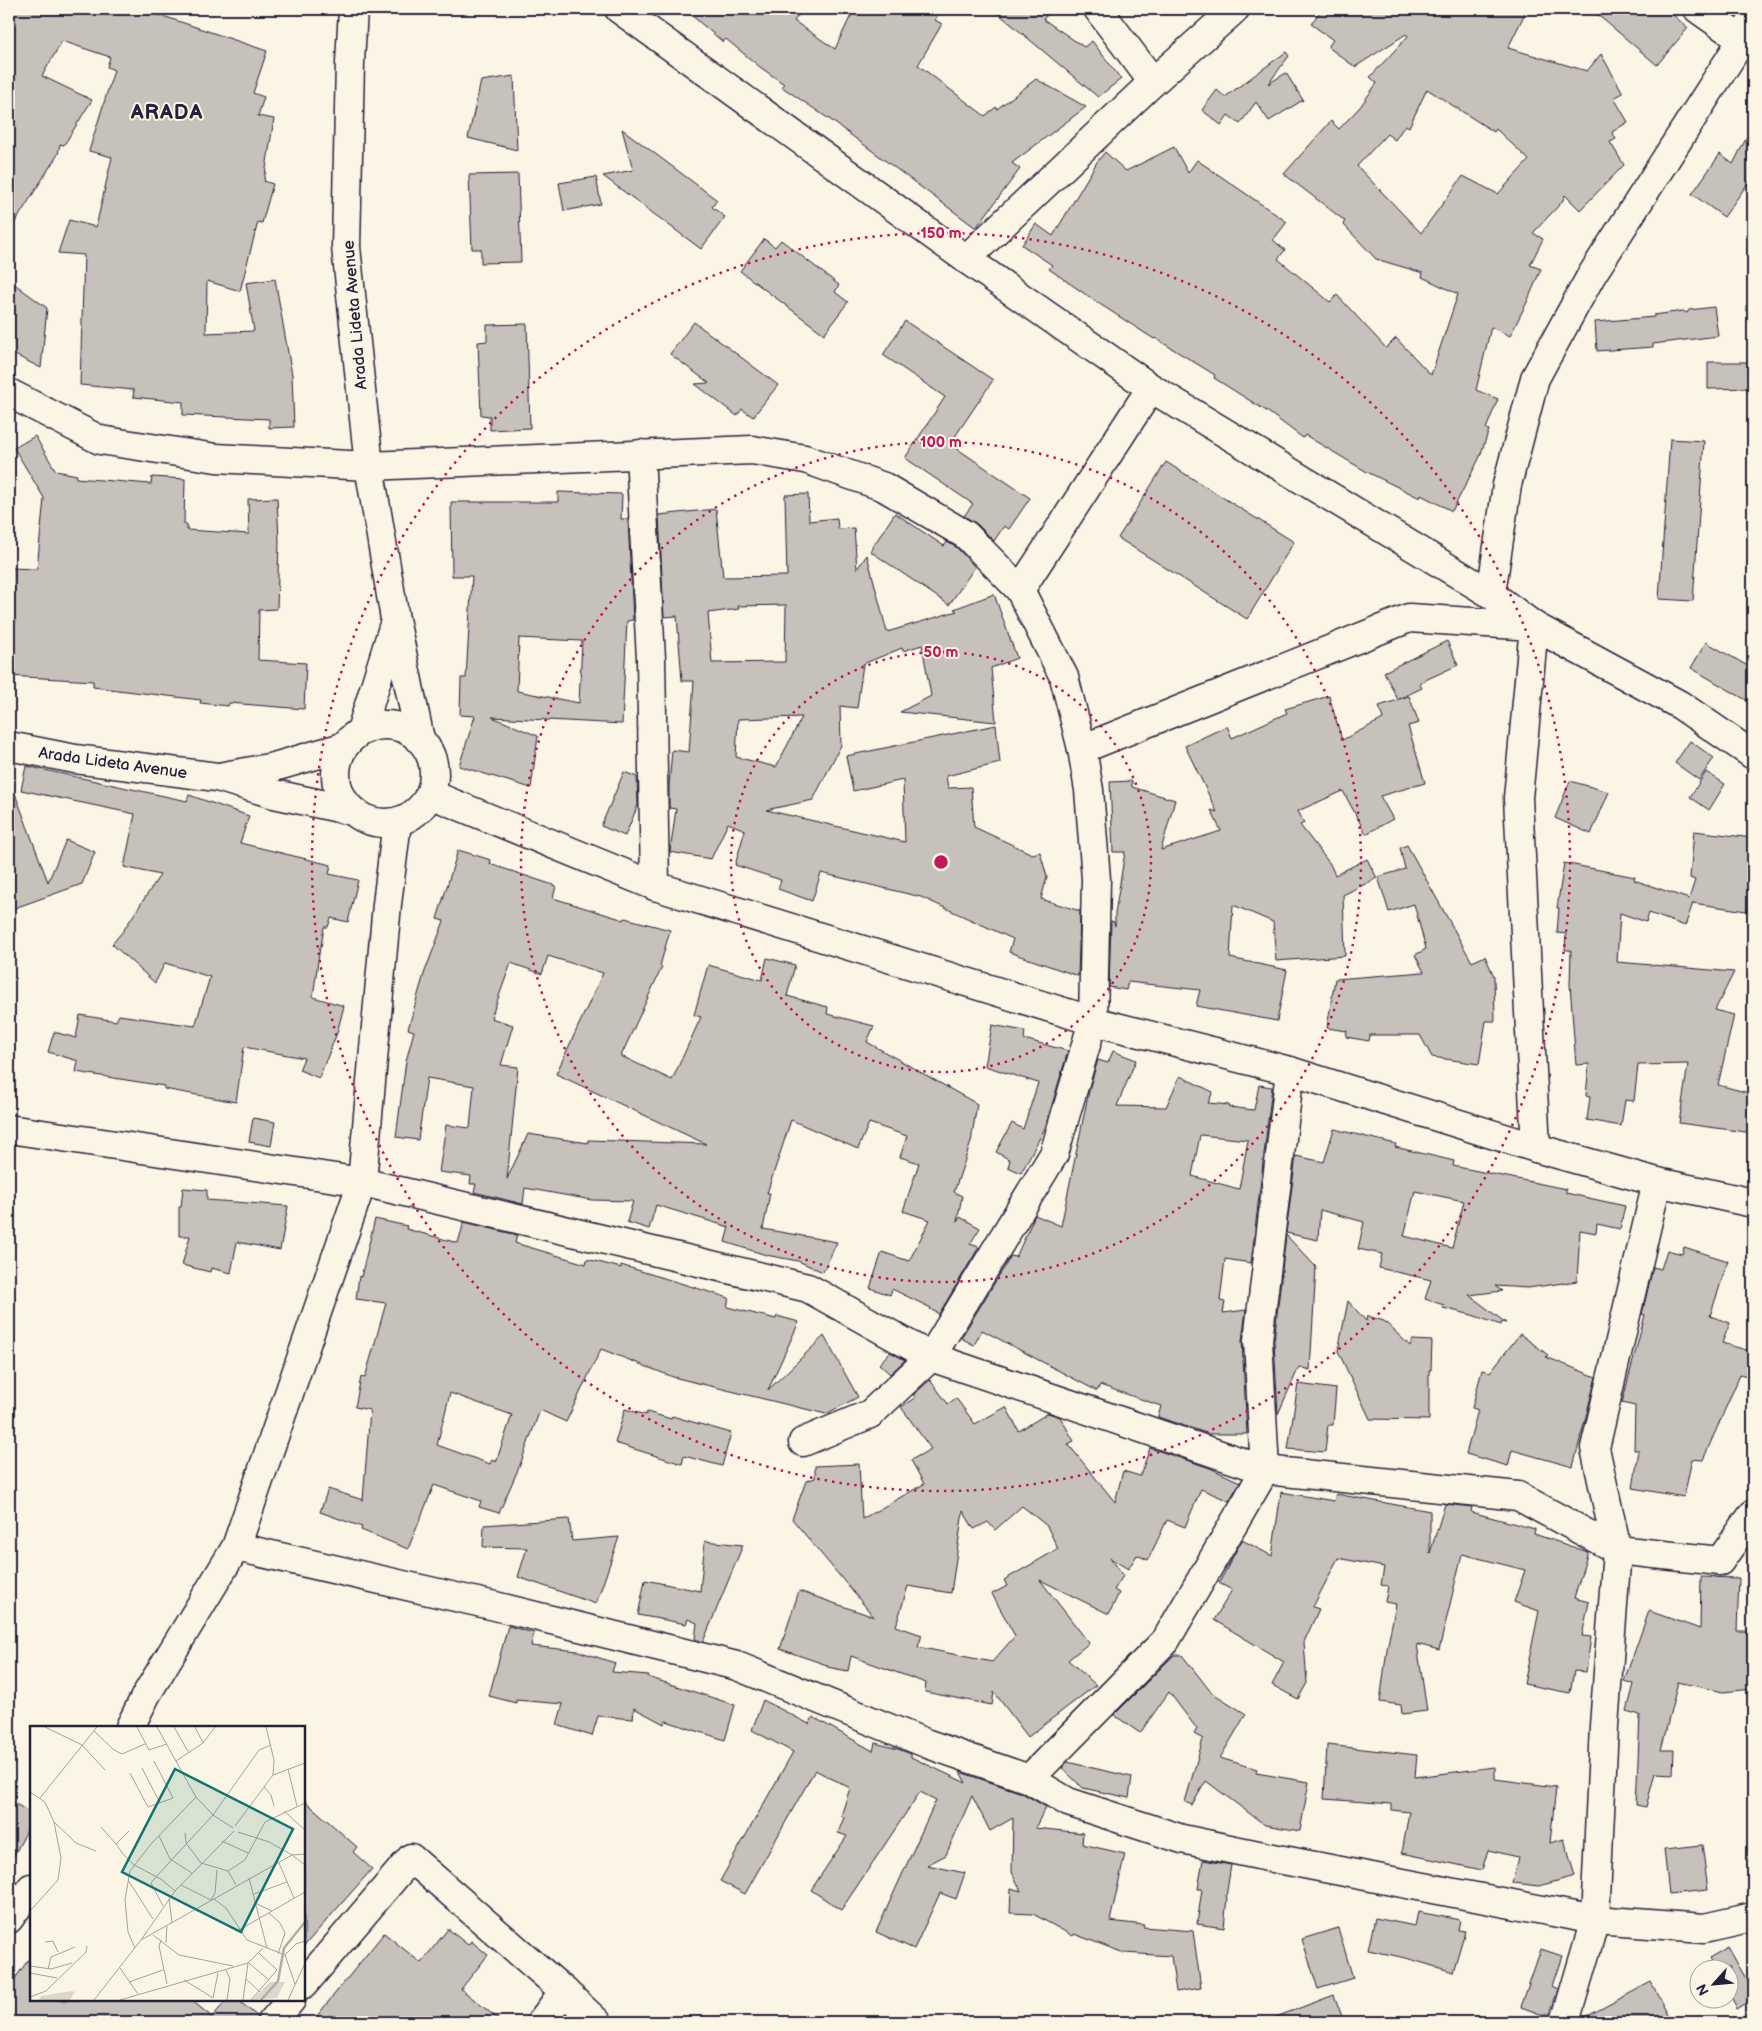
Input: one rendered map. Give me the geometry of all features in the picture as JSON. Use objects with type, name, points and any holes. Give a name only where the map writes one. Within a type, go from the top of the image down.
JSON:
[{"type":"main road","name":"Arada Lideta Avenue","points":[[9,746],[75,759],[217,777],[274,794],[353,811],[374,822],[397,822],[411,817],[422,807],[430,794],[435,775],[431,756],[420,739],[395,619],[369,466],[346,247],[353,9]]},
{"type":"main road","points":[[619,9],[966,259],[1150,388],[1491,594],[1534,626],[1680,705],[1753,756]]},
{"type":"main road","points":[[1098,9],[1153,82]]},
{"type":"main road","points":[[966,259],[1153,82],[1235,9]]},
{"type":"main road","points":[[1491,594],[1507,485],[1535,378],[1591,276],[1748,30],[1698,9]]},
{"type":"main road","points":[[1020,590],[1150,388]]},
{"type":"main road","points":[[9,393],[100,440],[216,458],[369,466],[752,450],[805,459],[884,487],[966,535],[1020,590],[1064,677],[1082,749],[1089,790],[1096,879],[1092,1022],[1054,1154],[931,1357],[870,1414],[804,1442]]},
{"type":"main road","points":[[640,454],[651,659],[655,886]]},
{"type":"main road","points":[[1082,749],[1409,618],[1534,626]]},
{"type":"main road","name":"Arada Lideta Avenue","points":[[353,811],[340,794],[336,770],[352,739],[395,619]]},
{"type":"main road","points":[[1534,626],[1518,798],[1536,1148]]},
{"type":"main road","name":"Arada Lideta Avenue","points":[[217,777],[274,766],[352,739],[385,724],[404,728],[420,739]]},
{"type":"main road","points":[[430,794],[655,886],[1092,1022],[1290,1071],[1536,1148],[1657,1182],[1753,1203]]},
{"type":"main road","points":[[130,1726],[146,1695],[236,1547],[362,1182],[387,904],[397,822]]},
{"type":"main road","points":[[1029,1778],[1166,1640],[1265,1470],[1258,1340],[1290,1071]]},
{"type":"main road","points":[[9,1129],[362,1182],[808,1288],[931,1357],[1265,1470],[1518,1496],[1617,1550],[1720,1561],[1753,1514]]},
{"type":"main road","points":[[1565,2022],[1594,1920],[1604,1726],[1617,1550],[1595,1448],[1657,1182]]},
{"type":"main road","points":[[236,1547],[486,1604],[737,1666],[928,1744],[1029,1778],[1068,1802],[1182,1838],[1278,1859],[1594,1920],[1704,1928],[1753,1917]]},
{"type":"main road","points":[[305,1983],[411,1858],[564,1991],[596,2022]]},
{"type":"main road","points":[[9,1920],[30,1889]]},
{"type":"main road","points":[[541,2022],[564,1991]]},
{"type":"main road","points":[[272,2022],[290,2001]]},
{"type":"building","points":[[9,9],[142,9],[267,51],[253,93],[264,97],[258,116],[274,119],[264,181],[273,184],[262,223],[258,222],[240,291],[207,281],[206,333],[254,331],[246,283],[275,279],[292,375],[294,427],[269,428],[269,419],[183,415],[183,402],[133,397],[134,390],[80,385],[84,255],[58,253],[69,220],[96,227],[112,157],[89,151],[114,70],[107,67],[110,57],[62,41],[42,76],[92,100],[64,145],[60,144],[58,154],[9,232]]},
{"type":"building","points":[[684,9],[803,9],[794,21],[835,49],[854,9],[941,9],[935,20],[942,24],[918,65],[985,116],[1036,79],[1086,107],[1012,163],[1020,169],[976,228],[832,121],[782,87],[784,84],[726,39],[723,42]]},
{"type":"building","points":[[993,9],[1054,9],[1043,19],[1084,47],[1092,41],[1121,79],[1098,97]]},
{"type":"building","points":[[1322,9],[1527,9],[1508,48],[1587,71],[1601,54],[1623,93],[1614,98],[1628,122],[1612,132],[1616,139],[1610,142],[1624,165],[1580,210],[1565,195],[1562,202],[1533,233],[1543,239],[1530,265],[1541,269],[1527,302],[1510,336],[1491,327],[1476,390],[1498,399],[1486,429],[1489,430],[1479,459],[1452,511],[1421,495],[1420,498],[1367,472],[1305,435],[1303,438],[1268,412],[1214,378],[1215,375],[1095,301],[1049,269],[1052,265],[1022,245],[1036,224],[1053,236],[1097,162],[1105,152],[1126,171],[1174,147],[1188,173],[1197,160],[1287,222],[1273,240],[1285,250],[1278,259],[1330,302],[1337,295],[1386,348],[1396,338],[1431,375],[1458,294],[1422,277],[1423,273],[1376,259],[1343,224],[1345,221],[1284,174],[1331,121],[1339,129],[1360,107],[1377,83],[1370,77],[1408,36],[1406,34],[1355,67],[1328,47],[1333,40],[1311,24]],"holes":[[[1427,89],[1494,132],[1496,129],[1529,160],[1498,194],[1463,176],[1421,233],[1357,166],[1387,134],[1395,140],[1405,125],[1409,127]]]},
{"type":"building","points":[[1591,9],[1666,9],[1688,28],[1657,65]]},
{"type":"building","points":[[1286,52],[1289,56],[1268,84],[1286,73],[1303,100],[1269,121],[1256,102],[1240,124],[1228,115],[1221,125],[1202,110],[1217,90],[1225,97]]},
{"type":"building","points":[[514,76],[517,150],[468,138],[481,81]]},
{"type":"building","points":[[1753,125],[1753,176],[1724,217],[1692,194],[1720,154],[1733,164]]},
{"type":"building","points":[[622,129],[717,200],[712,207],[725,217],[701,249],[603,176],[633,170]]},
{"type":"building","points":[[518,174],[521,262],[481,263],[481,249],[472,249],[469,175]]},
{"type":"building","points":[[596,177],[601,204],[564,211],[559,183]]},
{"type":"building","points":[[764,239],[775,247],[781,240],[839,285],[835,292],[848,302],[824,334],[740,271]]},
{"type":"building","points":[[9,280],[47,308],[41,368],[9,352]]},
{"type":"building","points":[[1714,307],[1718,336],[1653,344],[1653,347],[1597,351],[1595,322],[1654,317],[1654,315],[1683,311],[1687,313],[1689,310]]},
{"type":"building","points":[[905,321],[993,380],[950,444],[1030,498],[1009,529],[1004,526],[994,541],[977,524],[964,516],[973,504],[905,458],[945,397],[883,355]]},
{"type":"building","points":[[694,322],[778,385],[753,417],[742,409],[737,416],[695,384],[709,383],[670,354]]},
{"type":"building","points":[[527,324],[530,428],[490,430],[490,416],[481,415],[478,342],[487,341],[487,325]]},
{"type":"building","points":[[1708,362],[1753,362],[1753,388],[1708,389]]},
{"type":"building","points":[[35,436],[56,471],[77,475],[76,478],[151,484],[152,477],[185,479],[184,524],[187,524],[187,530],[249,534],[248,499],[277,498],[279,541],[277,609],[259,610],[258,660],[306,663],[304,709],[229,703],[228,706],[200,703],[201,700],[93,687],[93,681],[9,676],[9,568],[37,569],[44,498],[14,448]]},
{"type":"building","points":[[1670,439],[1704,441],[1693,601],[1659,599]]},
{"type":"building","points":[[1166,462],[1294,542],[1247,619],[1118,538]]},
{"type":"building","points":[[558,492],[622,494],[621,519],[628,519],[633,620],[627,621],[622,724],[492,717],[538,736],[531,788],[459,766],[475,716],[460,715],[461,678],[466,678],[472,576],[452,576],[451,502],[558,502]],"holes":[[[519,638],[582,641],[579,703],[517,691]]]},
{"type":"building","points":[[808,494],[809,521],[837,518],[838,529],[854,528],[857,569],[867,555],[887,632],[957,611],[954,609],[994,594],[1017,658],[991,668],[996,722],[900,712],[931,696],[922,645],[903,651],[902,648],[863,664],[857,708],[840,706],[841,745],[813,800],[766,810],[905,842],[903,780],[853,791],[846,756],[996,725],[1000,763],[946,776],[948,788],[971,787],[974,827],[1032,854],[1040,852],[1047,877],[1041,899],[1080,911],[1078,976],[1009,952],[1013,939],[921,897],[821,873],[812,901],[778,889],[781,880],[735,865],[745,830],[728,823],[711,859],[670,852],[676,809],[669,808],[672,750],[689,752],[694,681],[682,681],[677,616],[664,617],[659,515],[716,509],[723,577],[787,576],[785,495]],"holes":[[[786,605],[785,662],[712,663],[708,613],[739,609],[738,606]],[[802,717],[776,767],[736,757],[738,719]]]},
{"type":"building","points":[[895,513],[944,546],[947,542],[956,547],[975,567],[949,605],[870,551]]},
{"type":"building","points":[[1447,641],[1458,665],[1419,683],[1422,688],[1399,699],[1409,696],[1419,723],[1408,726],[1425,783],[1380,796],[1393,819],[1366,834],[1343,791],[1298,811],[1304,823],[1300,825],[1330,864],[1335,875],[1367,859],[1377,878],[1343,895],[1345,956],[1276,961],[1273,922],[1233,905],[1230,958],[1287,970],[1277,1021],[1196,1006],[1200,990],[1128,982],[1126,990],[1109,987],[1111,921],[1114,922],[1115,926],[1115,914],[1125,852],[1113,852],[1110,782],[1132,781],[1132,787],[1175,800],[1161,850],[1221,831],[1211,810],[1217,812],[1185,746],[1227,726],[1232,738],[1287,713],[1285,709],[1329,696],[1342,740],[1383,719],[1379,706],[1398,700],[1384,672]]},
{"type":"building","points":[[1706,642],[1753,669],[1753,704],[1691,668]]},
{"type":"building","points":[[1690,741],[1714,758],[1699,780],[1675,763]]},
{"type":"building","points":[[26,766],[187,801],[189,795],[249,816],[240,843],[331,865],[329,874],[358,880],[348,922],[331,918],[328,927],[324,927],[320,947],[313,997],[344,1006],[337,1033],[319,1078],[299,1070],[304,1058],[244,1047],[236,1102],[164,1089],[164,1086],[76,1072],[78,1061],[48,1052],[54,1032],[76,1038],[80,1015],[116,1021],[119,1015],[195,1026],[210,977],[165,963],[155,983],[112,944],[123,931],[160,875],[124,867],[135,814],[21,790]]},
{"type":"building","points":[[624,772],[637,777],[638,805],[625,836],[601,826]]},
{"type":"building","points":[[1706,772],[1725,784],[1709,810],[1690,797]]},
{"type":"building","points":[[1570,781],[1609,792],[1591,834],[1555,818]]},
{"type":"building","points":[[9,783],[11,783],[48,882],[66,840],[95,852],[82,884],[9,910]]},
{"type":"building","points":[[1694,831],[1753,838],[1753,912],[1693,903],[1685,926],[1649,913],[1646,922],[1620,913],[1617,962],[1734,972],[1715,1010],[1734,1015],[1718,1085],[1753,1094],[1753,1133],[1679,1123],[1688,1064],[1638,1065],[1634,1101],[1625,1100],[1621,1126],[1587,1120],[1590,1097],[1586,1096],[1589,1064],[1576,1065],[1570,984],[1571,950],[1565,950],[1566,934],[1557,933],[1559,908],[1557,908],[1564,863],[1635,877],[1634,880],[1689,899],[1695,880],[1690,878]]},
{"type":"building","points":[[1407,845],[1472,962],[1485,956],[1494,976],[1495,1021],[1486,1021],[1479,1064],[1432,1057],[1420,1035],[1370,1035],[1369,1041],[1346,1037],[1347,1031],[1327,1028],[1335,979],[1424,972],[1415,955],[1426,949],[1414,904],[1389,912],[1378,877],[1405,869],[1400,848]]},
{"type":"building","points":[[458,850],[491,860],[490,864],[556,886],[553,898],[624,920],[625,918],[670,930],[660,966],[662,967],[621,1056],[672,1080],[701,1017],[694,1015],[708,965],[762,980],[767,958],[795,965],[787,996],[828,1007],[827,1014],[874,1026],[867,1042],[977,1104],[971,1142],[954,1192],[962,1196],[957,1222],[960,1217],[980,1228],[970,1244],[979,1247],[939,1314],[931,1308],[892,1289],[890,1295],[870,1288],[882,1252],[909,1261],[930,1220],[903,1211],[919,1163],[900,1157],[907,1136],[869,1123],[858,1149],[791,1120],[767,1193],[770,1193],[763,1229],[837,1242],[823,1272],[798,1261],[766,1255],[725,1242],[729,1227],[656,1205],[649,1229],[627,1222],[633,1201],[592,1200],[525,1188],[523,1204],[474,1192],[476,1184],[470,1184],[471,1176],[439,1172],[446,1125],[470,1128],[474,1086],[427,1078],[418,1140],[396,1137],[406,1061],[414,1031],[408,1029],[424,974],[444,921],[437,919]],"holes":[[[548,956],[603,973],[556,1074],[706,1144],[588,1140],[588,1143],[528,1134],[507,1179],[518,1067],[501,1065],[513,1025],[491,1018],[511,963],[542,974]]]},
{"type":"building","points":[[992,1025],[1025,1031],[1024,1039],[1068,1051],[1045,1128],[1021,1173],[1008,1167],[1010,1160],[996,1152],[1012,1123],[1023,1129],[1038,1083],[985,1066]]},
{"type":"building","points":[[1113,1051],[1136,1060],[1117,1106],[1166,1107],[1180,1076],[1213,1092],[1208,1103],[1254,1110],[1259,1085],[1272,1087],[1251,1263],[1225,1259],[1220,1301],[1225,1302],[1223,1313],[1246,1310],[1242,1341],[1247,1434],[1209,1434],[1158,1417],[1161,1406],[1100,1385],[1097,1391],[982,1330],[974,1345],[961,1338],[1011,1256],[1016,1257],[1035,1215],[1061,1226],[1090,1086],[1098,1060],[1108,1063]],"holes":[[[1200,1135],[1248,1140],[1239,1189],[1192,1176]]]},
{"type":"building","points":[[253,1118],[275,1122],[271,1146],[249,1142]]},
{"type":"building","points":[[1334,1129],[1396,1144],[1395,1147],[1454,1161],[1453,1166],[1566,1189],[1566,1193],[1625,1206],[1620,1229],[1597,1224],[1596,1233],[1580,1230],[1577,1281],[1528,1288],[1495,1286],[1502,1291],[1469,1295],[1506,1323],[1502,1322],[1501,1325],[1443,1308],[1444,1305],[1425,1299],[1431,1280],[1379,1268],[1382,1254],[1358,1249],[1364,1222],[1320,1210],[1318,1240],[1286,1233],[1296,1156],[1324,1162]],"holes":[[[1415,1191],[1464,1201],[1452,1248],[1404,1236]]]},
{"type":"building","points":[[183,1188],[207,1190],[207,1200],[288,1206],[280,1250],[237,1242],[231,1273],[211,1268],[210,1272],[182,1265],[190,1236],[179,1236],[179,1207],[181,1207]]},
{"type":"building","points":[[375,1219],[407,1226],[406,1229],[458,1243],[464,1222],[517,1235],[515,1243],[586,1264],[587,1259],[621,1268],[621,1265],[729,1298],[727,1307],[776,1319],[777,1316],[799,1322],[768,1390],[824,1336],[858,1397],[826,1414],[673,1377],[601,1349],[566,1422],[540,1410],[520,1465],[499,1513],[479,1507],[481,1501],[434,1485],[408,1549],[361,1530],[362,1527],[320,1512],[328,1489],[363,1500],[370,1410],[355,1407],[361,1377],[365,1378],[386,1303],[356,1299],[359,1276],[361,1277]],"holes":[[[450,1393],[512,1415],[496,1462],[492,1460],[490,1464],[437,1445]]]},
{"type":"building","points":[[1286,1235],[1316,1267],[1310,1370],[1299,1367],[1278,1414],[1274,1341]]},
{"type":"building","points":[[1684,1247],[1728,1261],[1710,1316],[1730,1323],[1722,1343],[1753,1352],[1753,1379],[1740,1375],[1703,1460],[1692,1459],[1684,1497],[1633,1488],[1639,1450],[1634,1450],[1635,1406],[1622,1403],[1645,1315],[1642,1314],[1653,1267],[1661,1269],[1667,1250],[1682,1254]]},
{"type":"building","points":[[1348,1301],[1366,1321],[1367,1316],[1384,1321],[1410,1346],[1412,1340],[1432,1341],[1431,1370],[1429,1370],[1429,1420],[1370,1419],[1338,1351]]},
{"type":"building","points":[[1520,1334],[1548,1355],[1546,1357],[1596,1377],[1573,1467],[1512,1450],[1508,1466],[1466,1454],[1478,1410],[1472,1408],[1482,1370],[1490,1372]]},
{"type":"building","points":[[890,1352],[905,1360],[890,1374],[879,1364]]},
{"type":"building","points":[[930,1380],[948,1404],[956,1398],[975,1424],[1006,1407],[1019,1431],[1048,1413],[1060,1417],[1074,1441],[1068,1444],[1115,1502],[1123,1471],[1140,1476],[1150,1448],[1210,1468],[1240,1482],[1229,1501],[1201,1489],[1185,1527],[1167,1520],[1148,1560],[1137,1555],[1128,1569],[1110,1558],[1123,1576],[1114,1590],[1119,1593],[1109,1614],[1040,1580],[1089,1643],[1068,1660],[1096,1685],[1028,1737],[994,1692],[992,1705],[925,1692],[926,1683],[851,1656],[848,1671],[827,1667],[827,1665],[780,1649],[799,1591],[874,1617],[792,1519],[806,1481],[815,1478],[815,1466],[859,1464],[862,1519],[924,1484],[911,1460],[931,1449],[901,1407],[916,1397],[913,1395]],"holes":[[[1022,1506],[1047,1526],[1058,1549],[1004,1580],[1007,1586],[992,1594],[1015,1636],[992,1662],[918,1647],[922,1635],[896,1626],[908,1586],[951,1593],[963,1511],[974,1529],[988,1522],[995,1530]]]},
{"type":"building","points":[[1298,1384],[1336,1389],[1333,1425],[1328,1425],[1325,1452],[1288,1449]]},
{"type":"building","points":[[625,1409],[646,1415],[647,1412],[671,1419],[672,1416],[731,1433],[722,1466],[684,1456],[682,1464],[615,1443]]},
{"type":"building","points":[[1281,1492],[1334,1501],[1336,1494],[1430,1511],[1430,1553],[1445,1504],[1472,1507],[1471,1512],[1535,1529],[1534,1534],[1588,1552],[1574,1598],[1589,1602],[1582,1636],[1591,1637],[1586,1672],[1574,1671],[1570,1693],[1524,1684],[1539,1611],[1514,1602],[1525,1570],[1462,1554],[1439,1650],[1417,1644],[1427,1711],[1402,1714],[1401,1705],[1380,1702],[1387,1649],[1396,1604],[1385,1602],[1388,1586],[1381,1585],[1384,1567],[1338,1558],[1313,1607],[1319,1609],[1304,1642],[1307,1683],[1298,1699],[1272,1685],[1284,1662],[1214,1620],[1232,1590],[1219,1583],[1242,1540],[1272,1556]]},
{"type":"building","points":[[569,1519],[572,1541],[619,1537],[596,1604],[518,1577],[527,1548],[483,1547],[484,1525]]},
{"type":"building","points":[[705,1541],[743,1545],[703,1642],[695,1639],[697,1623],[688,1619],[686,1624],[638,1615],[645,1580],[700,1591]]},
{"type":"building","points":[[1701,1577],[1739,1578],[1737,1631],[1753,1631],[1753,1689],[1723,1692],[1678,1682],[1661,1750],[1674,1750],[1673,1774],[1655,1773],[1646,1807],[1636,1805],[1640,1715],[1627,1711],[1634,1684],[1624,1681],[1649,1611],[1700,1629]]},
{"type":"building","points":[[508,1626],[534,1633],[531,1646],[578,1651],[615,1663],[612,1672],[649,1675],[648,1677],[735,1705],[725,1740],[666,1721],[664,1724],[634,1708],[633,1719],[598,1716],[592,1736],[557,1725],[563,1704],[516,1700],[516,1703],[489,1696]]},
{"type":"building","points":[[1174,1655],[1182,1655],[1211,1692],[1246,1714],[1220,1758],[1257,1769],[1256,1773],[1309,1782],[1300,1831],[1265,1825],[1206,1781],[1192,1805],[1185,1802],[1203,1739],[1194,1734],[1197,1729],[1169,1692],[1140,1733],[1114,1715]]},
{"type":"building","points":[[763,1700],[809,1724],[813,1717],[873,1751],[875,1743],[898,1749],[966,1783],[960,1772],[1022,1793],[1046,1807],[1035,1828],[1083,1833],[1082,1844],[1125,1854],[1110,1921],[1144,1925],[1143,1927],[1193,1931],[1201,1988],[1176,1992],[1171,1956],[1124,1953],[1074,1934],[1073,1936],[1033,1914],[1010,1913],[1011,1888],[1021,1891],[1012,1872],[1013,1818],[990,1831],[972,1796],[946,1855],[927,1865],[965,1873],[956,1899],[940,1893],[914,1949],[876,1932],[936,1800],[920,1792],[841,1910],[811,1890],[847,1836],[838,1833],[844,1817],[841,1816],[850,1788],[815,1770],[745,1894],[720,1881],[793,1752],[752,1730]]},
{"type":"building","points":[[1327,1745],[1417,1755],[1415,1777],[1495,1767],[1495,1779],[1556,1787],[1550,1843],[1564,1839],[1575,1876],[1539,1886],[1512,1883],[1518,1857],[1488,1850],[1482,1870],[1402,1853],[1409,1812],[1392,1810],[1392,1804],[1324,1799]]},
{"type":"building","points":[[1067,1762],[1132,1777],[1129,1798],[1083,1788],[1062,1768]]},
{"type":"building","points":[[9,1800],[30,1812],[30,1825],[9,1865]]},
{"type":"building","points":[[305,1801],[357,1847],[353,1852],[372,1869],[305,1945]]},
{"type":"building","points":[[1702,1845],[1708,1890],[1669,1894],[1664,1849]]},
{"type":"building","points":[[1203,1860],[1231,1865],[1224,1928],[1197,1924],[1202,1889],[1198,1889]]},
{"type":"building","points":[[1418,1912],[1460,1920],[1458,1930],[1465,1931],[1453,1972],[1406,1958],[1368,1950],[1375,1918],[1415,1926]]},
{"type":"building","points":[[1338,1928],[1353,1978],[1318,1989],[1302,1939]]},
{"type":"building","points":[[448,1929],[468,1945],[471,1941],[488,1955],[461,1989],[502,2022],[312,2022],[384,1933],[421,1963]]},
{"type":"building","points":[[1728,1948],[1734,1958],[1711,1958]]},
{"type":"building","points":[[1541,1949],[1562,1956],[1552,1986],[1558,1989],[1550,2014],[1540,2014],[1521,2007]]},
{"type":"building","points":[[30,1957],[30,2001],[192,2001],[212,2017],[226,2001],[239,2001],[258,2017],[257,2022],[9,2022],[9,1987]]},
{"type":"building","points":[[1740,1969],[1753,1992],[1753,1998],[1740,2006]]},
{"type":"building","points":[[1651,1982],[1669,2016],[1657,2022],[1581,2022],[1582,2019]]},
{"type":"building","points":[[1334,1995],[1344,2022],[1268,2022],[1268,2020]]},
{"type":"district","name":"ARADA","points":[[167,112]]}]
